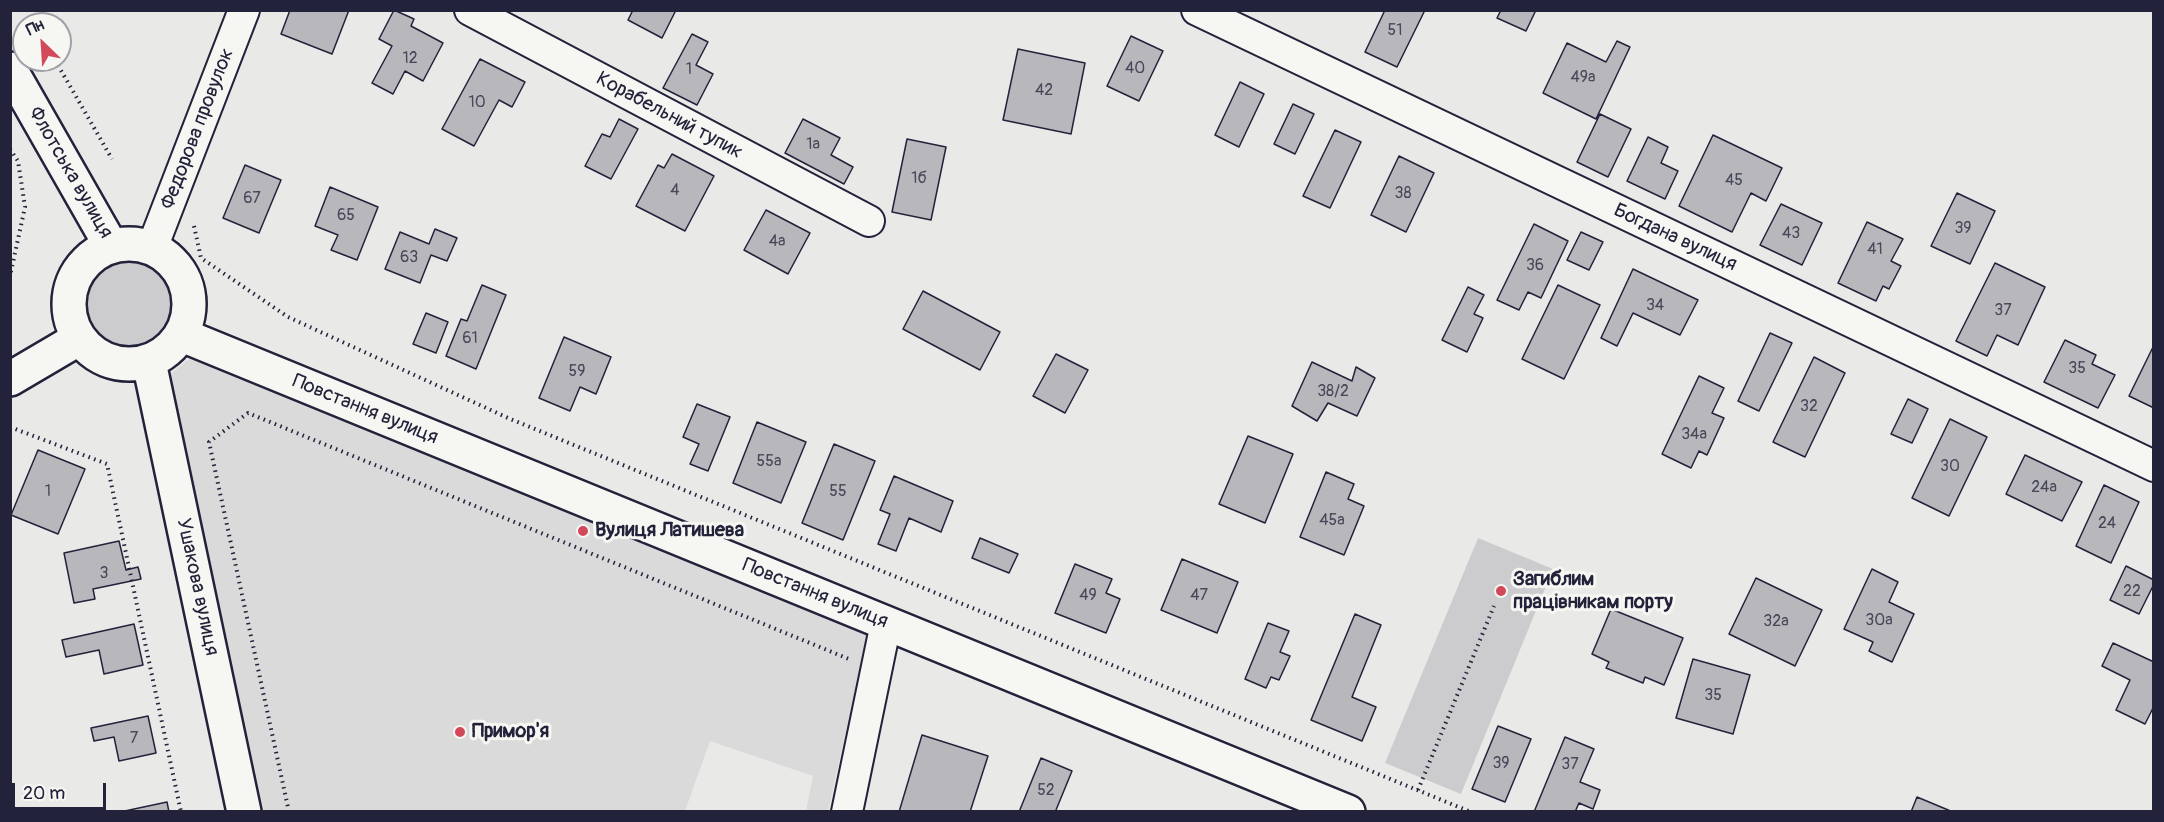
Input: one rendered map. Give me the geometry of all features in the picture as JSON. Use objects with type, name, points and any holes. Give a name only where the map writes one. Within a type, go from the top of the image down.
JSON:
[{"type":"street","name":"Федорова провулок","points":[[152,248],[244,10]]},
{"type":"street","name":"Корабельний тупик","points":[[470,10],[869,222]]},
{"type":"street","name":"Богдана вулиця","points":[[1197,10],[2154,466]]},
{"type":"street","name":"Флотська вулиця","points":[[10,69],[111,246]]},
{"type":"street","points":[[132,243],[152,248],[173,262],[187,284],[190,310],[182,335],[168,351],[149,362],[123,365],[98,357],[78,339],[69,318],[68,295],[76,274],[91,257],[111,246],[132,243]]},
{"type":"street","name":"Повстання вулиця","points":[[182,335],[1348,812]]},
{"type":"street","points":[[10,379],[78,339]]},
{"type":"street","name":"Ушакова вулиця","points":[[149,362],[244,812]]},
{"type":"street","points":[[847,812],[886,623]]},
{"type":"path","points":[[62,72],[112,159]]},
{"type":"path","points":[[10,149],[18,161],[25,207],[10,276]]},
{"type":"path","points":[[201,258],[288,317],[508,418],[1472,812]]},
{"type":"path","points":[[289,812],[209,442],[248,413],[849,659],[878,662]]},
{"type":"path","points":[[10,427],[107,464],[181,812]]},
{"type":"path","points":[[1418,790],[1494,606]]},
{"type":"shaded area","points":[[129,262],[145,265],[159,274],[168,288],[171,304],[168,320],[159,334],[145,343],[129,346],[113,343],[99,334],[90,320],[87,304],[90,288],[99,274],[113,265]]},
{"type":"shaded area","points":[[193,356],[867,636],[828,811],[806,811],[813,776],[710,741],[685,811],[264,811],[168,376]]},
{"type":"shaded area","points":[[1478,538],[1553,569],[1461,794],[1385,763]]},
{"type":"building","points":[[290,10],[349,10],[332,54],[281,34]]},
{"type":"building","points":[[394,10],[414,19],[411,26],[443,43],[423,81],[405,71],[393,94],[372,83],[392,46],[379,39]]},
{"type":"building","points":[[633,10],[676,10],[662,38],[628,20]]},
{"type":"building","points":[[1385,10],[1425,10],[1397,67],[1365,52]]},
{"type":"building","points":[[1501,10],[1536,10],[1526,31],[1497,18]]},
{"type":"building","points":[[692,34],[708,42],[696,65],[713,74],[697,105],[663,88]]},
{"type":"building","points":[[1131,36],[1163,51],[1139,101],[1107,86]]},
{"type":"building","points":[[1617,41],[1630,47],[1596,119],[1543,93],[1567,43],[1606,62]]},
{"type":"building","points":[[1018,49],[1085,63],[1071,134],[1003,120]]},
{"type":"building","points":[[480,59],[525,82],[512,107],[499,100],[474,146],[442,129]]},
{"type":"building","points":[[1240,82],[1264,94],[1239,147],[1215,135]]},
{"type":"building","points":[[1293,104],[1314,114],[1295,154],[1274,144]]},
{"type":"building","points":[[1600,114],[1631,129],[1608,177],[1577,162]]},
{"type":"building","points":[[619,119],[638,129],[611,179],[585,166],[602,134],[610,137]]},
{"type":"building","points":[[803,119],[840,138],[831,155],[853,167],[844,184],[785,153]]},
{"type":"building","points":[[1335,130],[1361,142],[1330,208],[1303,196]]},
{"type":"building","points":[[1713,135],[1782,168],[1766,201],[1751,193],[1732,232],[1679,206]]},
{"type":"building","points":[[1648,137],[1668,147],[1661,163],[1678,171],[1665,199],[1627,181]]},
{"type":"building","points":[[907,139],[946,147],[931,220],[892,212]]},
{"type":"building","points":[[672,154],[714,176],[685,231],[636,206],[658,165],[664,168]]},
{"type":"building","points":[[1399,156],[1434,173],[1406,232],[1371,215]]},
{"type":"building","points":[[245,165],[281,180],[259,233],[223,218]]},
{"type":"building","points":[[330,187],[378,207],[357,260],[331,250],[338,235],[315,226]]},
{"type":"building","points":[[1957,193],[1995,211],[1970,264],[1931,246]]},
{"type":"building","points":[[1781,204],[1822,223],[1802,265],[1760,245]]},
{"type":"building","points":[[766,210],[810,233],[788,274],[744,250]]},
{"type":"building","points":[[1867,222],[1903,239],[1891,261],[1901,266],[1889,289],[1883,286],[1876,301],[1838,283]]},
{"type":"building","points":[[1534,224],[1568,241],[1541,298],[1528,292],[1519,310],[1497,300]]},
{"type":"building","points":[[435,229],[457,238],[447,261],[431,255],[420,283],[385,269],[400,232],[429,244]]},
{"type":"building","points":[[1581,232],[1603,242],[1589,270],[1567,260]]},
{"type":"building","points":[[1995,263],[2045,287],[2018,345],[1997,335],[1987,356],[1956,341]]},
{"type":"building","points":[[1633,269],[1698,300],[1680,335],[1633,313],[1617,346],[1601,338]]},
{"type":"building","points":[[482,285],[506,295],[476,369],[446,356],[461,319],[467,321]]},
{"type":"building","points":[[1558,285],[1600,305],[1564,379],[1522,359]]},
{"type":"building","points":[[1468,287],[1484,295],[1474,314],[1483,318],[1467,352],[1442,340]]},
{"type":"building","points":[[923,291],[1000,332],[980,370],[903,329]]},
{"type":"building","points":[[426,313],[448,322],[436,353],[413,344]]},
{"type":"building","points":[[1770,333],[1792,343],[1759,411],[1738,401]]},
{"type":"building","points":[[564,337],[611,357],[596,394],[580,387],[570,411],[539,398]]},
{"type":"building","points":[[2065,340],[2096,355],[2092,364],[2115,375],[2098,408],[2044,382]]},
{"type":"building","points":[[2154,345],[2154,408],[2129,396]]},
{"type":"building","points":[[1056,354],[1088,370],[1065,413],[1033,396]]},
{"type":"building","points":[[1814,357],[1845,373],[1805,457],[1773,442]]},
{"type":"building","points":[[1312,362],[1352,381],[1356,367],[1375,378],[1357,416],[1328,403],[1317,421],[1292,406]]},
{"type":"building","points":[[1699,376],[1724,388],[1712,413],[1724,418],[1707,455],[1699,451],[1691,468],[1662,454]]},
{"type":"building","points":[[1908,399],[1928,409],[1912,443],[1891,434]]},
{"type":"building","points":[[697,404],[730,417],[708,471],[690,464],[699,444],[683,437]]},
{"type":"building","points":[[1950,419],[1987,437],[1949,516],[1912,498]]},
{"type":"building","points":[[757,422],[806,442],[781,503],[733,483]]},
{"type":"building","points":[[1248,436],[1293,454],[1265,523],[1219,504]]},
{"type":"building","points":[[834,444],[875,461],[843,540],[802,523]]},
{"type":"building","points":[[38,450],[85,469],[58,534],[11,515]]},
{"type":"building","points":[[2025,455],[2082,482],[2062,521],[2006,494]]},
{"type":"building","points":[[1326,472],[1354,484],[1348,499],[1364,506],[1344,555],[1300,537]]},
{"type":"building","points":[[894,476],[953,501],[941,532],[909,518],[896,551],[878,544],[890,514],[880,510]]},
{"type":"building","points":[[2104,485],[2139,502],[2111,563],[2076,546]]},
{"type":"building","points":[[980,538],[1018,554],[1009,573],[972,558]]},
{"type":"building","points":[[119,541],[126,570],[138,567],[141,579],[93,589],[95,599],[74,603],[64,553]]},
{"type":"building","points":[[1182,559],[1238,582],[1217,633],[1161,610]]},
{"type":"building","points":[[1075,564],[1112,579],[1106,593],[1120,599],[1106,633],[1055,613]]},
{"type":"building","points":[[2126,566],[2154,580],[2139,614],[2110,600]]},
{"type":"building","points":[[1872,569],[1898,582],[1889,602],[1914,614],[1892,662],[1869,651],[1873,642],[1844,629]]},
{"type":"building","points":[[1756,578],[1822,610],[1795,666],[1729,634]]},
{"type":"building","points":[[1611,609],[1683,638],[1664,685],[1645,677],[1643,683],[1606,668],[1609,662],[1592,654]]},
{"type":"building","points":[[1355,614],[1381,625],[1352,697],[1376,707],[1362,741],[1311,720]]},
{"type":"building","points":[[1268,623],[1289,631],[1280,652],[1290,656],[1279,680],[1271,677],[1266,688],[1245,679]]},
{"type":"building","points":[[134,624],[143,665],[104,674],[99,650],[66,657],[62,640]]},
{"type":"building","points":[[2113,643],[2154,662],[2154,706],[2145,724],[2116,710],[2130,680],[2102,666]]},
{"type":"building","points":[[1693,659],[1750,675],[1733,734],[1676,718]]},
{"type":"building","points":[[148,716],[156,753],[119,761],[114,737],[94,741],[91,728]]},
{"type":"building","points":[[1498,726],[1531,739],[1505,802],[1472,789]]},
{"type":"building","points":[[922,735],[988,756],[970,812],[899,812]]},
{"type":"building","points":[[1565,737],[1594,749],[1580,782],[1600,790],[1593,809],[1579,803],[1575,812],[1534,812]]},
{"type":"building","points":[[1041,758],[1072,771],[1056,810],[1058,812],[1019,812]]},
{"type":"building","points":[[1917,797],[1953,812],[1911,812]]},
{"type":"building","points":[[167,802],[169,812],[120,812]]},
{"type":"place","name":"Вулиця Латишева","points":[[583,531]]},
{"type":"place","name":"Загиблим працівникам порту","points":[[1501,591]]},
{"type":"place","name":"Примор'я","points":[[460,732]]}]
